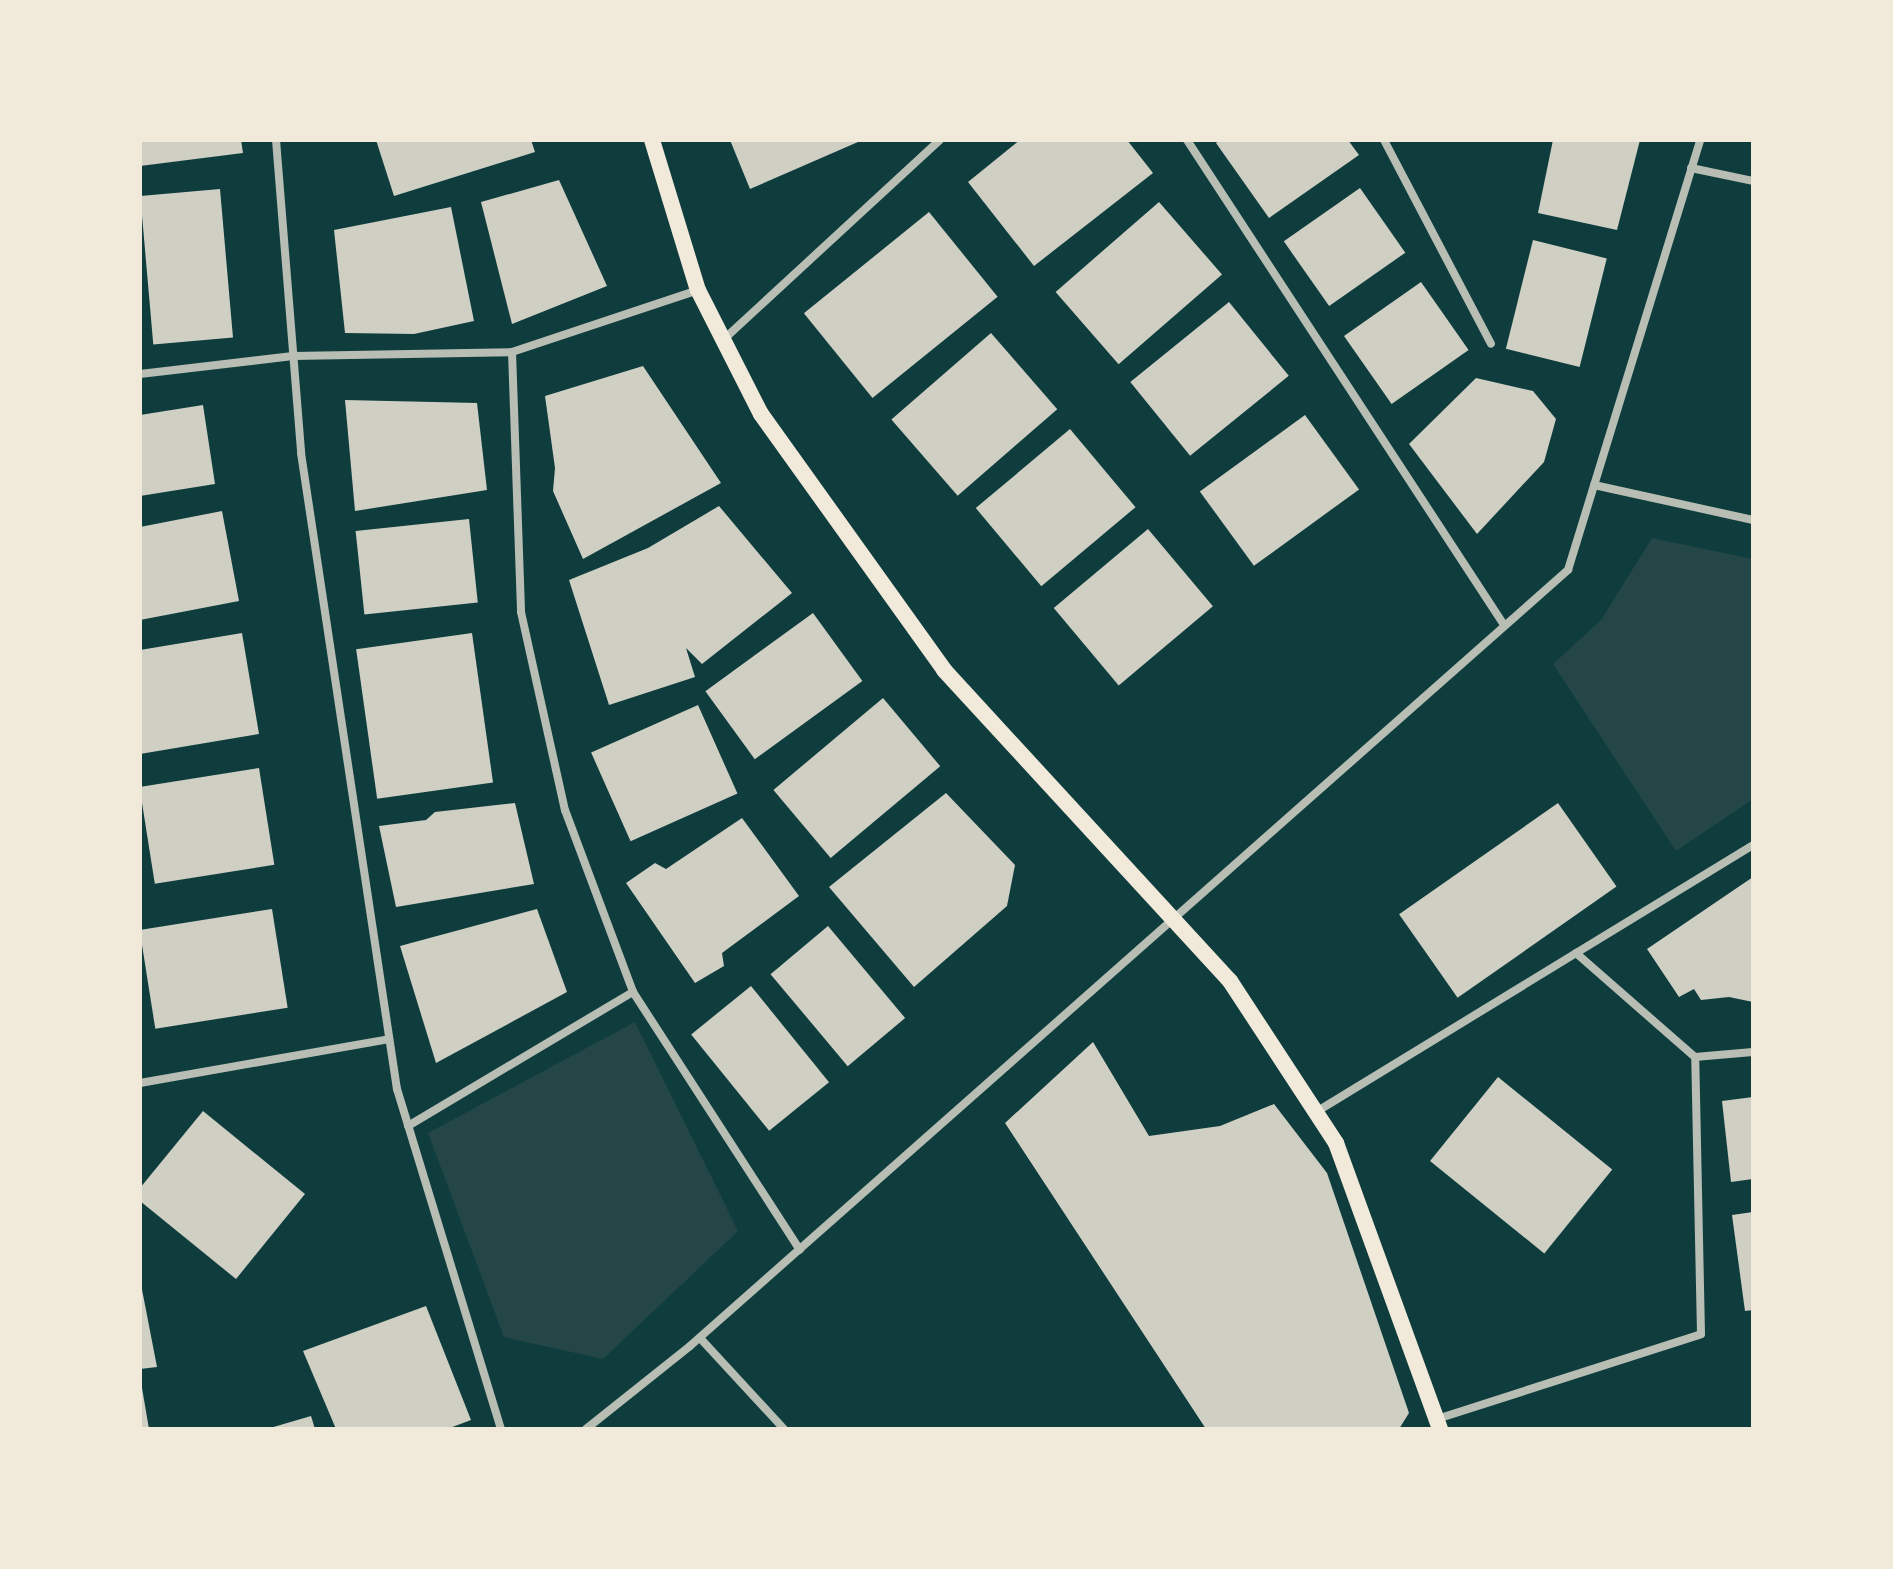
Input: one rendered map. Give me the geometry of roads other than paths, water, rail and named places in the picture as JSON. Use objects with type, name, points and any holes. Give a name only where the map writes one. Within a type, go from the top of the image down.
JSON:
[{"type":"main road","points":[[652,140],[698,290],[761,414],[944,670],[1230,981],[1336,1143],[1438,1424]]},
{"type":"street","points":[[276,140],[301,453],[397,1089],[501,1429]]},
{"type":"street","points":[[723,341],[940,140]]},
{"type":"street","points":[[1187,140],[1504,625]]},
{"type":"street","points":[[1384,140],[1491,344]]},
{"type":"street","points":[[586,1429],[700,1338],[1568,570],[1700,140]]},
{"type":"street","points":[[1691,168],[1753,181]]},
{"type":"street","points":[[140,374],[293,356],[512,352],[698,290]]},
{"type":"street","points":[[512,352],[521,612],[565,810],[633,992],[800,1250]]},
{"type":"street","points":[[1594,485],[1753,520]]},
{"type":"street","points":[[1316,1112],[1753,845]]},
{"type":"street","points":[[1576,953],[1695,1057],[1753,1052]]},
{"type":"street","points":[[408,1126],[633,992]]},
{"type":"street","points":[[140,1083],[389,1039]]},
{"type":"street","points":[[1438,1424],[1701,1334],[1695,1057]]},
{"type":"street","points":[[700,1338],[784,1429]]}]
